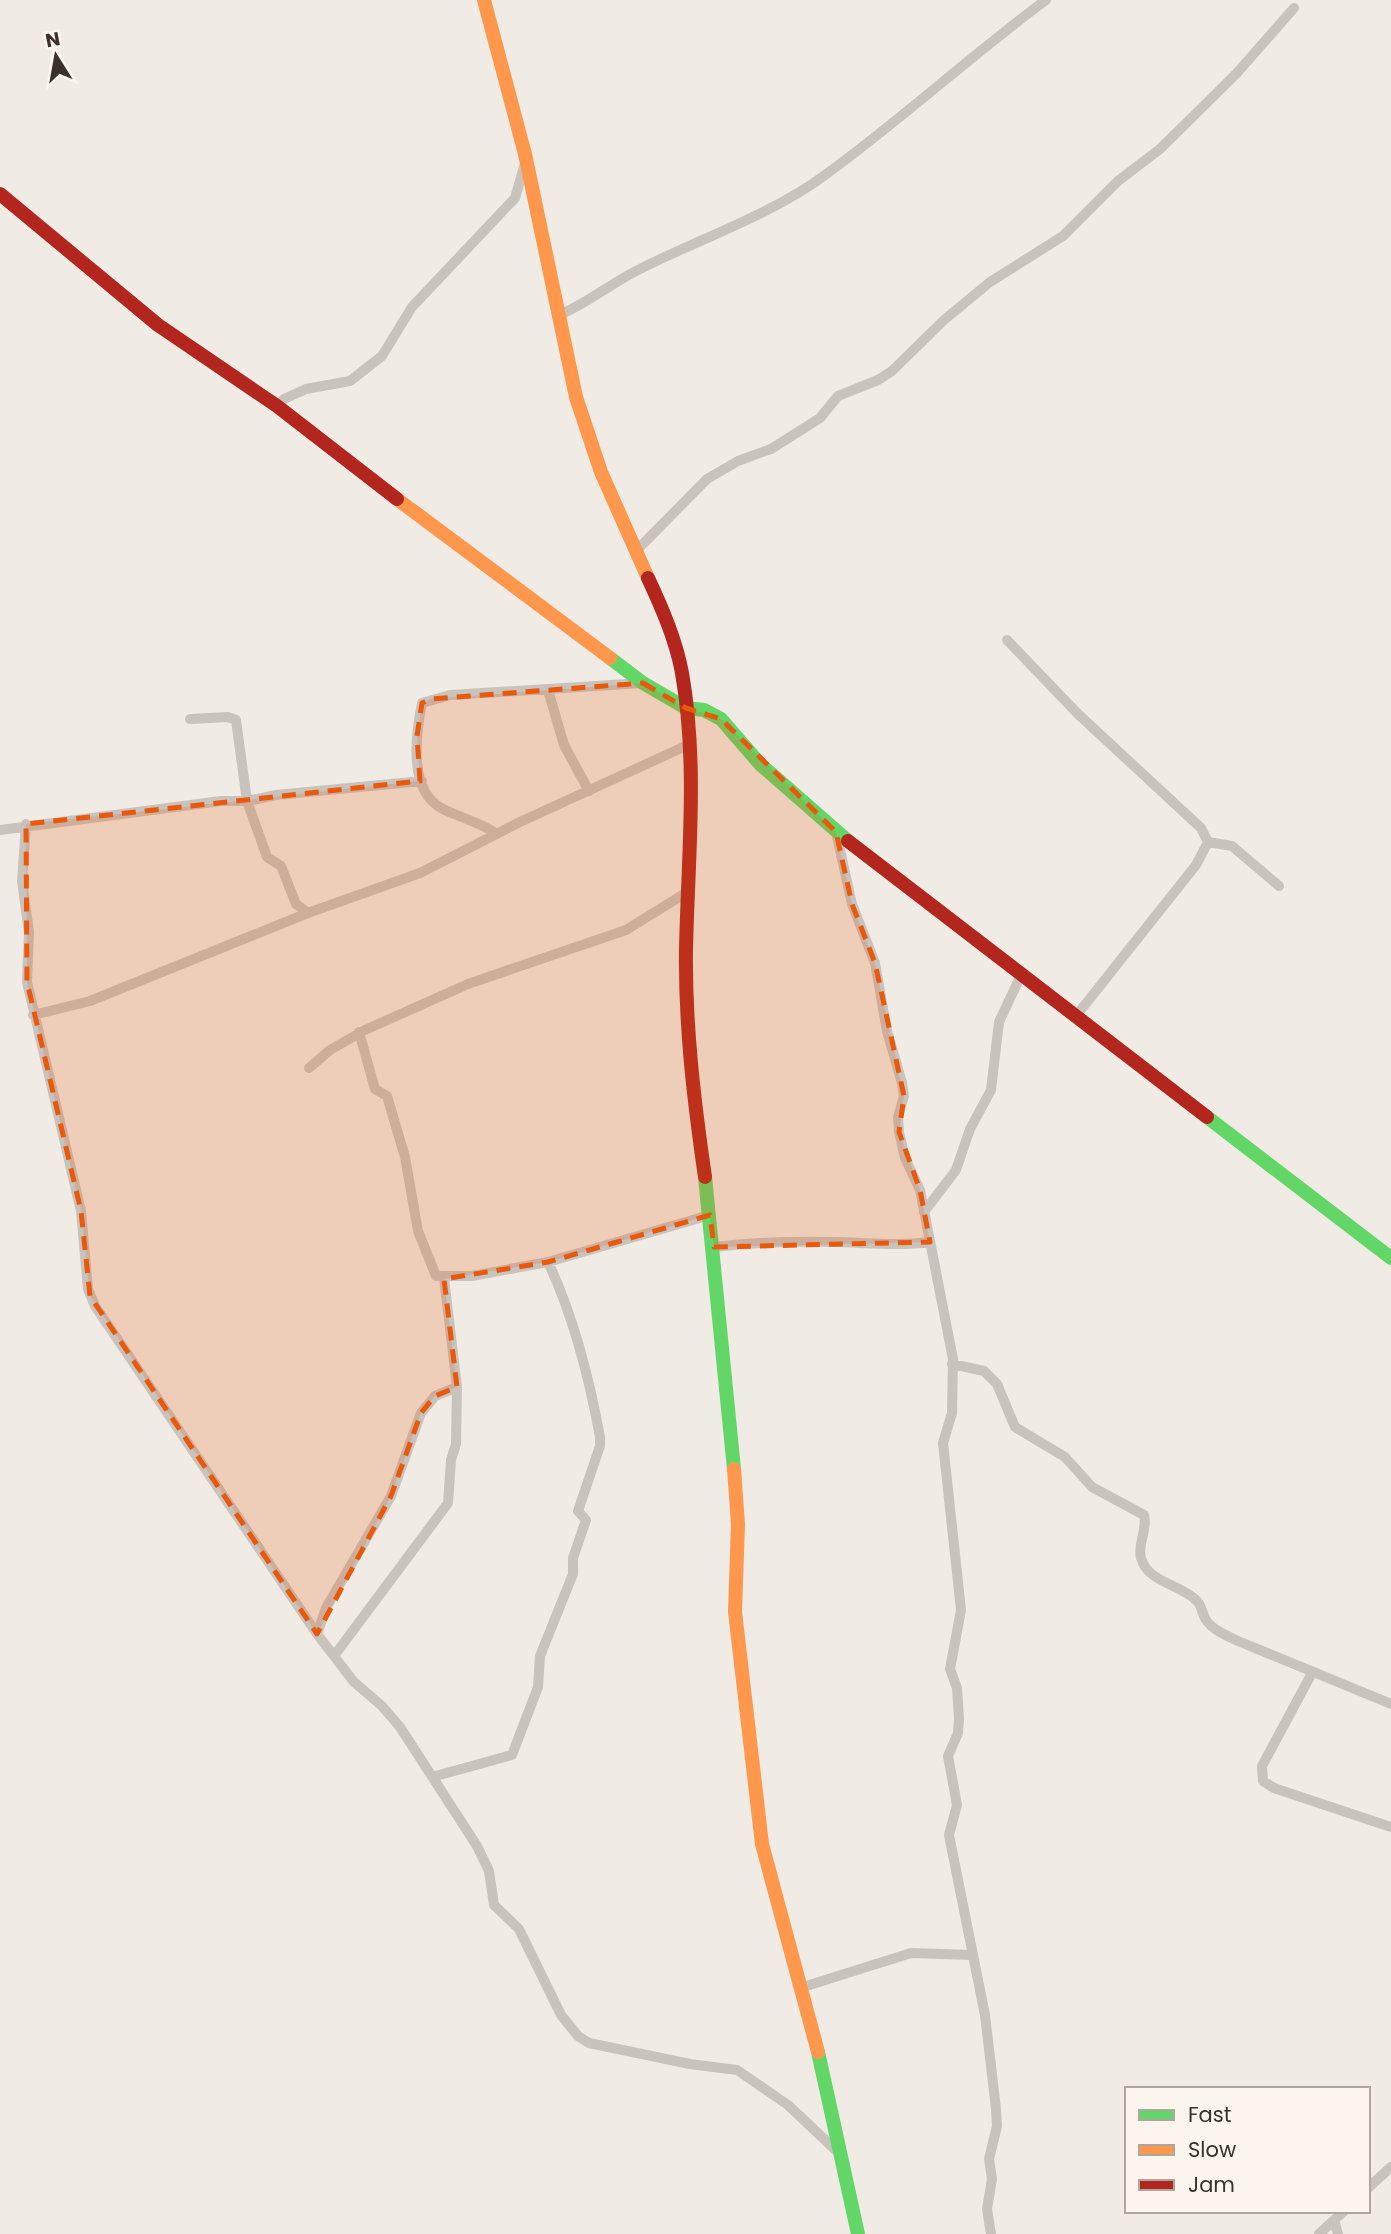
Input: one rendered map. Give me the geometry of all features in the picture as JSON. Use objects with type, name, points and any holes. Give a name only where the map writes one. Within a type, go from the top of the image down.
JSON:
[{"type":"street","points":[[484,0],[526,160],[576,397],[591,446],[672,633],[682,672],[690,744],[690,891],[685,951],[690,1064],[710,1215],[738,1524],[736,1622],[755,1790],[762,1844],[800,1988],[859,2234]]},
{"type":"street","points":[[557,316],[581,307],[637,270],[787,199],[825,176],[998,35],[1046,0]]},
{"type":"street","points":[[636,551],[707,480],[738,461],[771,449],[820,418],[838,396],[878,380],[892,371],[934,328],[990,282],[1063,236],[1118,181],[1160,149],[1236,74],[1294,8]]},
{"type":"street","points":[[277,406],[284,399],[306,389],[350,381],[382,356],[406,314],[515,198],[526,160]]},
{"type":"street","points":[[0,194],[158,325],[277,406],[328,448],[643,683],[686,708],[704,710],[721,719],[760,764],[836,832],[1391,1258]]},
{"type":"street","points":[[1007,640],[1078,714],[1201,828],[1208,842]]},
{"type":"street","points":[[497,834],[484,825],[439,807],[422,781],[417,736],[422,703],[450,695],[643,683]]},
{"type":"street","points":[[548,690],[564,746],[589,790]]},
{"type":"street","points":[[190,719],[228,717],[236,720],[247,801],[267,857],[281,866],[296,904],[308,913]]},
{"type":"street","points":[[33,1015],[90,1001],[308,913],[420,873],[690,744]]},
{"type":"street","points":[[0,830],[26,824],[422,781]]},
{"type":"street","points":[[26,824],[22,881],[29,932],[27,982],[81,1211],[90,1296],[214,1485],[245,1526],[317,1634],[354,1682],[393,1717],[478,1846],[489,1871],[494,1905],[519,1929],[561,2015],[580,2039],[690,2064],[737,2070],[788,2105],[842,2157]]},
{"type":"street","points":[[836,832],[852,904],[875,962],[887,1031],[904,1096],[898,1117],[900,1132],[905,1158],[920,1190],[952,1364],[952,1413],[943,1443],[961,1610],[950,1670],[957,1688],[959,1719],[957,1733],[947,1756],[957,1805],[949,1835],[985,2015],[997,2119],[989,2159],[992,2179],[987,2209],[991,2234]]},
{"type":"street","points":[[1208,842],[1232,846],[1279,886]]},
{"type":"street","points":[[1076,1016],[1196,864],[1208,842]]},
{"type":"street","points":[[309,1068],[330,1050],[359,1032],[468,984],[626,930],[690,891]]},
{"type":"street","points":[[924,1212],[956,1170],[970,1129],[991,1090],[999,1022],[1022,973]]},
{"type":"street","points":[[359,1032],[375,1089],[387,1096],[430,1268],[436,1276],[444,1278],[548,1262],[710,1215]]},
{"type":"street","points":[[713,1247],[837,1242],[888,1246],[930,1242]]},
{"type":"street","points":[[432,1777],[512,1755],[538,1687],[540,1656],[573,1574],[573,1558],[586,1520],[579,1513],[579,1507],[600,1446],[600,1437],[580,1346],[566,1301],[548,1262]]},
{"type":"street","points":[[334,1657],[448,1503],[456,1444],[457,1387],[444,1278]]},
{"type":"street","points":[[952,1364],[984,1371],[997,1384],[1015,1427],[1065,1457],[1092,1487],[1144,1516],[1146,1527],[1140,1548],[1141,1557],[1152,1575],[1197,1601],[1207,1621],[1227,1636],[1391,1704]]},
{"type":"street","points":[[317,1634],[326,1608],[391,1496],[421,1413],[435,1396],[457,1387]]},
{"type":"street","points":[[1312,1673],[1262,1766],[1263,1780],[1274,1788],[1391,1827]]},
{"type":"street","points":[[800,1988],[911,1953],[972,1955]]},
{"type":"street","points":[[1370,2186],[1391,2167]]},
{"type":"street","points":[[1319,2234],[1342,2213]]},
{"type":"street","points":[[1334,2220],[1338,2234]]},
{"type":"highlighted area","points":[[643,683],[686,708],[721,719],[836,832],[852,904],[875,963],[904,1096],[899,1132],[920,1190],[930,1242],[714,1247],[710,1215],[548,1262],[444,1279],[457,1387],[435,1396],[421,1413],[391,1496],[317,1634],[90,1296],[81,1211],[27,982],[26,824],[420,781],[417,736],[422,703],[431,699]]},
{"type":"traffic: fast","points":[[610,658],[643,683],[686,708],[704,710],[721,719],[760,764],[848,841]]},
{"type":"traffic: fast","points":[[1207,1117],[1391,1258]]},
{"type":"traffic: fast","points":[[705,1177],[734,1469]]},
{"type":"traffic: fast","points":[[818,2052],[858,2234]]},
{"type":"traffic: slow","points":[[484,0],[525,154],[576,397],[601,472],[648,578]]},
{"type":"traffic: slow","points":[[397,499],[610,658]]},
{"type":"traffic: slow","points":[[734,1469],[738,1524],[735,1612],[762,1844],[818,2052]]},
{"type":"traffic: jam","points":[[0,194],[158,325],[277,406],[397,499]]},
{"type":"traffic: jam","points":[[648,578],[676,648],[687,707],[691,776],[687,1006],[705,1177]]},
{"type":"traffic: jam","points":[[848,841],[1207,1117]]}]
